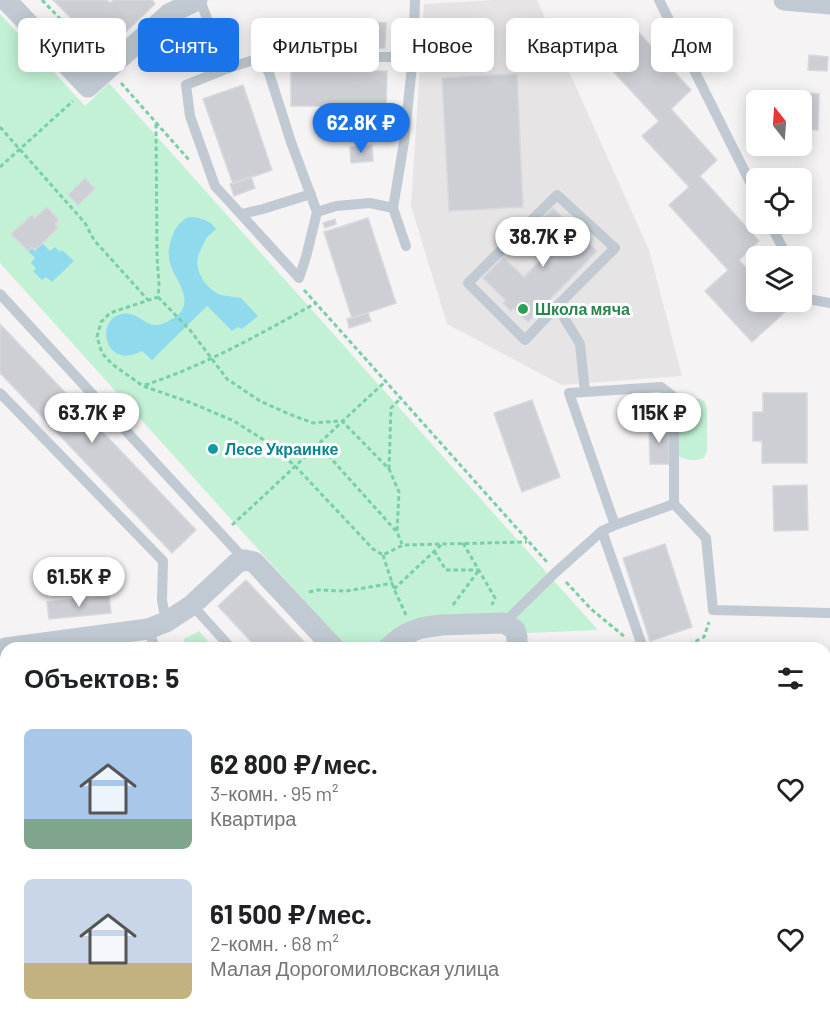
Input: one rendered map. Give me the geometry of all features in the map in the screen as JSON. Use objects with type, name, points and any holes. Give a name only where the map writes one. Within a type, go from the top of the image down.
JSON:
[{"type":"street","points":[[6,0],[88,87],[169,14],[198,0]]},
{"type":"street","points":[[784,0],[830,4]]},
{"type":"street","points":[[79,642],[156,633],[192,605],[237,563],[245,560],[254,562],[329,642]]},
{"type":"street","points":[[395,642],[412,631],[422,628],[496,617],[515,630],[517,642]]},
{"type":"lane","points":[[198,0],[205,18]]},
{"type":"lane","points":[[414,18],[415,0]]},
{"type":"lane","points":[[659,0],[746,174]]},
{"type":"lane","points":[[218,72],[186,85],[190,116],[215,186],[299,278],[317,212],[268,73],[260,58],[239,65]]},
{"type":"lane","points":[[406,246],[393,208],[404,142],[411,72]]},
{"type":"lane","points":[[242,214],[311,194]]},
{"type":"lane","points":[[557,195],[615,248],[557,306],[525,340],[468,283],[557,195]]},
{"type":"lane","points":[[317,212],[336,206],[370,203],[393,208]]},
{"type":"lane","points":[[0,294],[245,560]]},
{"type":"lane","points":[[812,300],[830,303]]},
{"type":"lane","points":[[557,306],[580,344],[585,392]]},
{"type":"lane","points":[[615,525],[569,393],[661,387],[674,397],[674,504],[705,538],[713,610],[830,613]]},
{"type":"lane","points":[[0,393],[163,561],[162,600],[156,633]]},
{"type":"lane","points":[[496,617],[556,572],[602,531],[674,504]]},
{"type":"lane","points":[[602,531],[641,642]]},
{"type":"lane","points":[[192,605],[226,642]]},
{"type":"path","points":[[0,166],[20,151],[88,87]]},
{"type":"path","points":[[194,165],[156,122],[158,297],[190,330],[227,379],[260,401],[313,423],[342,421],[389,469],[399,492],[397,532]]},
{"type":"path","points":[[0,127],[85,223],[94,240],[148,300]]},
{"type":"path","points":[[300,286],[528,542],[591,609],[626,638]]},
{"type":"path","points":[[158,297],[110,313],[101,322],[97,337],[102,353],[112,364],[143,386],[234,421],[270,444],[296,467],[373,549],[383,555],[394,589],[407,618]]},
{"type":"path","points":[[143,386],[177,375],[212,359],[316,303]]},
{"type":"path","points":[[222,534],[385,381]]},
{"type":"path","points":[[389,469],[391,408],[400,399]]},
{"type":"path","points":[[318,444],[397,532],[403,544]]},
{"type":"path","points":[[383,555],[403,544],[528,542]]},
{"type":"path","points":[[464,543],[495,598],[496,617]]},
{"type":"path","points":[[394,589],[443,544]]},
{"type":"path","points":[[434,551],[446,570],[478,570]]},
{"type":"path","points":[[447,613],[478,570]]},
{"type":"path","points":[[291,601],[298,594],[346,591],[393,583]]},
{"type":"path","points":[[694,642],[704,637],[713,610]]},
{"type":"shaded area","points":[[537,0],[545,18],[506,18],[506,72],[569,72],[649,250],[682,376],[562,385],[447,324],[411,206],[420,72],[494,72],[494,18],[423,18],[424,4]]},
{"type":"green space","points":[[0,14],[18,33],[18,72],[54,72],[85,106],[109,83],[598,630],[526,633],[396,631],[383,642],[342,642],[0,263]]},
{"type":"green space","points":[[684,399],[700,399],[704,401],[707,408],[707,452],[701,459],[687,460],[679,456],[678,408]]},
{"type":"green space","points":[[199,631],[209,642],[184,642],[184,639]]},
{"type":"water","points":[[189,217],[211,223],[216,229],[207,237],[199,253],[197,262],[204,282],[220,295],[241,298],[258,316],[242,329],[238,327],[232,331],[207,306],[152,360],[142,351],[120,355],[108,344],[107,328],[111,320],[125,313],[157,325],[174,318],[182,310],[184,295],[172,269],[169,251],[176,228]]},
{"type":"water","points":[[42,243],[50,251],[55,247],[60,252],[62,250],[74,261],[52,282],[46,277],[42,280],[33,271],[36,268],[31,263],[35,258],[28,251],[32,247],[35,250]]},
{"type":"building","points":[[53,0],[107,0],[110,3],[113,0],[152,0],[155,4],[126,32],[126,18],[71,18]]},
{"type":"building","points":[[379,22],[386,23],[385,48],[379,48]]},
{"type":"building","points":[[639,33],[651,46],[651,72],[675,72],[691,90],[671,109],[717,160],[700,176],[746,227],[746,234],[753,234],[759,241],[754,246],[746,246],[746,253],[739,260],[746,268],[746,312],[785,312],[752,342],[705,291],[728,270],[669,205],[689,187],[642,136],[659,121],[614,72],[639,72]]},
{"type":"building","points":[[809,55],[828,57],[827,71],[808,70]]},
{"type":"building","points":[[387,71],[386,106],[291,106],[291,72]]},
{"type":"building","points":[[517,74],[523,207],[449,211],[442,78]]},
{"type":"building","points":[[243,85],[272,170],[233,184],[203,99]]},
{"type":"building","points":[[812,94],[819,94],[818,130],[812,130]]},
{"type":"building","points":[[372,145],[373,161],[351,163],[350,147]]},
{"type":"building","points":[[251,177],[255,188],[234,196],[230,184]]},
{"type":"building","points":[[85,178],[95,189],[78,205],[68,195]]},
{"type":"building","points":[[47,207],[59,220],[55,224],[58,228],[35,250],[32,247],[28,251],[11,234],[32,215],[35,218]]},
{"type":"building","points":[[553,208],[573,228],[575,226],[584,234],[582,236],[597,251],[528,322],[513,308],[511,311],[503,303],[506,301],[483,278],[503,257],[524,277],[553,247],[533,228]]},
{"type":"building","points":[[368,218],[396,303],[352,318],[324,232]]},
{"type":"building","points":[[335,219],[336,224],[325,228],[323,223]]},
{"type":"building","points":[[368,313],[371,321],[349,328],[347,319]]},
{"type":"building","points":[[0,324],[196,530],[172,553],[0,373]]},
{"type":"building","points":[[763,393],[807,393],[807,463],[762,463],[762,441],[753,441],[753,412],[763,412]]},
{"type":"building","points":[[532,400],[560,477],[522,492],[494,413]]},
{"type":"building","points":[[649,425],[669,425],[669,464],[650,464]]},
{"type":"building","points":[[807,485],[808,530],[774,531],[773,486]]},
{"type":"building","points":[[665,544],[692,627],[650,641],[623,558]]},
{"type":"building","points":[[246,580],[304,642],[251,642],[218,606]]},
{"type":"building","points":[[109,596],[111,613],[49,619],[47,602]]},
{"type":"place","name":"Школа мяча","points":[[523,309]]},
{"type":"place","name":"Лесе Украинке","points":[[213,449]]}]
